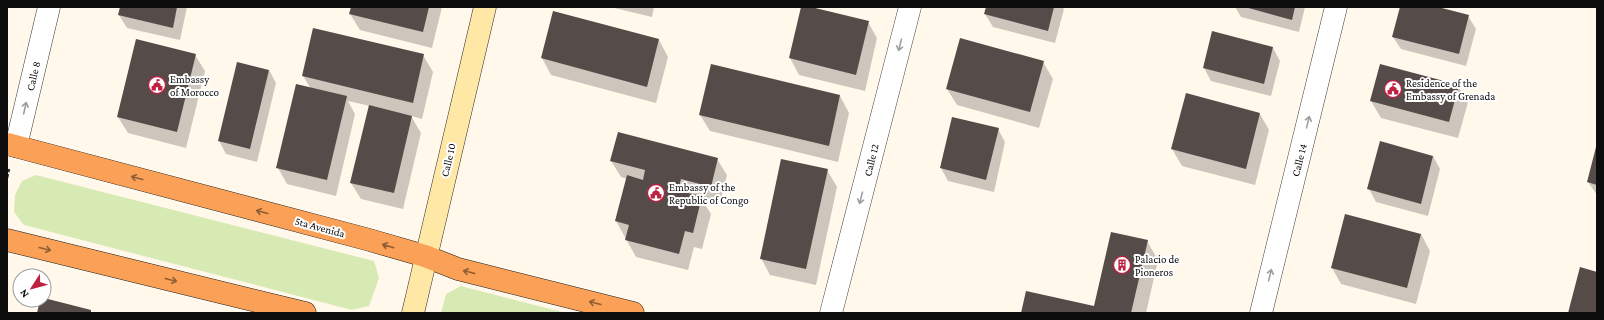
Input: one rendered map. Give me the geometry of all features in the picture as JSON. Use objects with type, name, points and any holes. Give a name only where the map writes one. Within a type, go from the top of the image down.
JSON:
[{"type":"highway","name":"5ta Avenida","points":[[12,145],[426,256],[458,269],[633,313]]},
{"type":"highway","points":[[7,240],[305,313]]},
{"type":"main road","name":"Calle 10","points":[[413,313],[485,7]]},
{"type":"street","name":"Calle 8","points":[[12,145],[49,7]]},
{"type":"street","name":"Calle 12","points":[[831,313],[910,7]]},
{"type":"street","name":"Calle 14","points":[[1261,313],[1336,7]]},
{"type":"green space","points":[[36,175],[374,261],[379,278],[369,306],[352,310],[24,225],[14,212],[15,195],[22,181]]},
{"type":"green space","points":[[461,286],[566,313],[441,313],[446,294]]},
{"type":"building","points":[[120,7],[177,7],[173,28],[118,15]]},
{"type":"building","points":[[351,7],[429,7],[423,32],[349,14]]},
{"type":"building","points":[[801,7],[811,7],[869,21],[856,75],[789,58]]},
{"type":"building","points":[[986,7],[1054,7],[1048,31],[984,14]]},
{"type":"building","points":[[1245,7],[1295,7],[1292,20]]},
{"type":"building","points":[[1400,7],[1438,7],[1469,15],[1459,54],[1392,37]]},
{"type":"building","points":[[553,11],[659,39],[647,87],[541,58]]},
{"type":"building","points":[[313,28],[424,54],[413,103],[302,76]]},
{"type":"building","points":[[1212,31],[1273,47],[1264,84],[1203,68]]},
{"type":"building","points":[[960,38],[1044,61],[1030,112],[946,89]]},
{"type":"building","name":"Embassy of Morocco","points":[[136,39],[196,54],[177,132],[117,117]]},
{"type":"building","points":[[237,62],[269,70],[250,149],[218,141]]},
{"type":"building","points":[[711,64],[840,95],[829,146],[699,115]]},
{"type":"building","points":[[1380,64],[1459,85],[1449,122],[1370,101]]},
{"type":"building","points":[[296,84],[347,96],[327,180],[276,168]]},
{"type":"building","points":[[1186,93],[1260,113],[1246,169],[1171,149]]},
{"type":"building","points":[[369,105],[412,116],[394,193],[350,183]]},
{"type":"building","points":[[952,117],[999,128],[986,180],[940,168]]},
{"type":"building","name":"Embassy of the Republic of Congo","points":[[618,132],[718,158],[711,187],[681,179],[678,191],[702,196],[693,233],[685,231],[679,254],[625,240],[629,225],[615,221],[627,175],[643,180],[645,170],[610,161]]},
{"type":"building","points":[[1380,141],[1433,156],[1421,204],[1367,189]]},
{"type":"building","points":[[1597,147],[1597,185],[1587,182]]},
{"type":"building","points":[[781,159],[828,169],[806,269],[760,259]]},
{"type":"building","points":[[1345,214],[1421,234],[1407,288],[1331,268]]},
{"type":"building","name":"Palacio de Pioneros","points":[[1111,232],[1148,240],[1131,313],[1021,313],[1026,291],[1094,306]]},
{"type":"building","points":[[1580,267],[1597,272],[1597,313],[1568,313]]},
{"type":"building","points":[[52,300],[91,310],[91,313],[37,313],[38,308],[52,308]]},
{"type":"place","name":"Embassy of Morocco","points":[[157,85]]},
{"type":"place","name":"Residence of the Embassy of Grenada","points":[[1393,89]]},
{"type":"place","name":"Embassy of the Republic of Congo","points":[[656,193]]},
{"type":"place","name":"Palacio de Pioneros","points":[[1122,265]]}]
